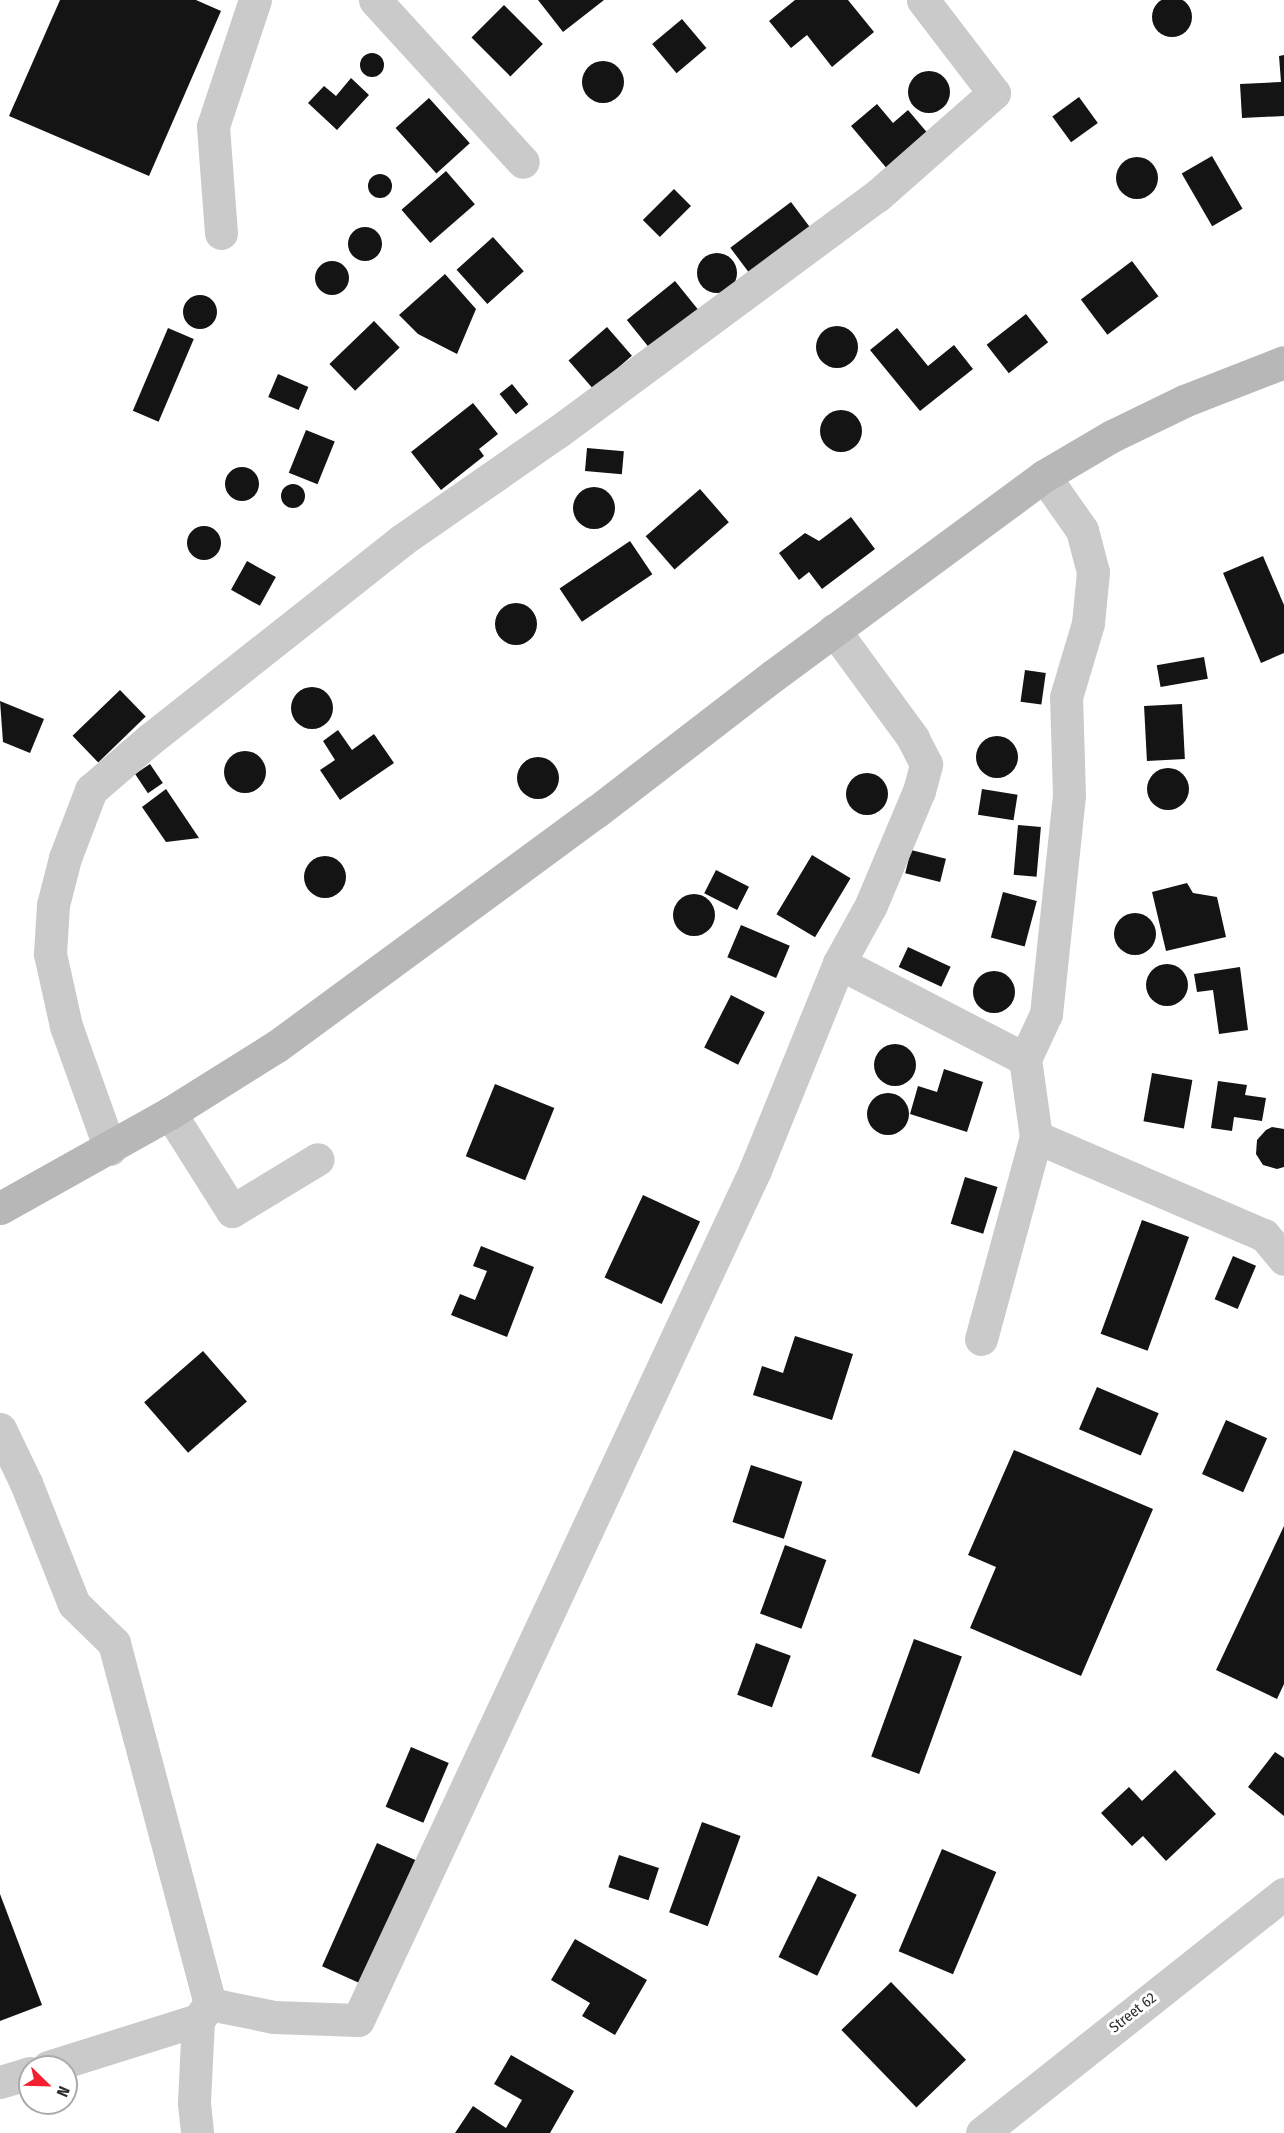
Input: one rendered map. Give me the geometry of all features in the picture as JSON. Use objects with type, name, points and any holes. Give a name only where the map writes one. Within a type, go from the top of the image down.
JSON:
[{"type":"street","points":[[221,233],[213,126],[255,0]]},
{"type":"street","points":[[375,0],[523,162]]},
{"type":"street","points":[[110,1149],[66,1026],[50,954],[53,905],[63,867],[91,790],[159,732],[402,540],[559,431],[877,196],[994,93],[923,0]]},
{"type":"street","points":[[0,1208],[110,1149],[277,1046],[596,812],[834,630],[1044,476],[1112,436],[1184,401],[1284,362]]},
{"type":"street","points":[[981,1339],[1036,1137],[1025,1059],[1046,1014],[1069,796],[1066,697],[1089,623],[1093,572],[1082,531],[1044,476]]},
{"type":"street","points":[[78,2056],[204,2012],[358,2020],[756,1170],[839,963],[871,905],[919,791],[926,764],[913,738],[834,630]]},
{"type":"street","points":[[839,963],[1025,1059]]},
{"type":"street","points":[[170,1113],[232,1211],[318,1159]]},
{"type":"street","points":[[1036,1137],[1264,1235],[1284,1259]]},
{"type":"street","points":[[0,1429],[26,1483],[74,1604],[114,1643],[204,2012],[194,2103],[197,2133]]},
{"type":"street","name":"Street 62","points":[[982,2133],[1284,1894]]},
{"type":"street","points":[[0,2082],[18,2077]]},
{"type":"building","points":[[1172,-3],[1186,3],[1192,17],[1186,31],[1172,37],[1158,31],[1152,17],[1158,3]]},
{"type":"building","points":[[60,0],[196,0],[221,11],[149,176],[9,116]]},
{"type":"building","points":[[538,0],[604,0],[563,32]]},
{"type":"building","points":[[795,0],[848,0],[874,32],[832,67],[807,35],[791,48],[769,21]]},
{"type":"building","points":[[504,5],[543,44],[510,76],[471,38]]},
{"type":"building","points":[[682,19],[706,48],[677,73],[652,44]]},
{"type":"building","points":[[372,53],[381,56],[384,65],[381,74],[372,77],[363,74],[360,65],[363,56]]},
{"type":"building","points":[[1284,55],[1284,116],[1242,118],[1240,84],[1281,82],[1279,56]]},
{"type":"building","points":[[603,61],[618,67],[624,82],[618,97],[603,103],[588,97],[582,82],[588,67]]},
{"type":"building","points":[[929,71],[944,77],[950,92],[944,107],[929,113],[914,107],[908,92],[914,77]]},
{"type":"building","points":[[351,78],[369,95],[337,130],[308,103],[324,86],[336,96]]},
{"type":"building","points":[[1079,97],[1098,123],[1071,142],[1052,116]]},
{"type":"building","points":[[429,98],[470,143],[436,173],[396,128]]},
{"type":"building","points":[[877,104],[893,123],[908,110],[930,136],[889,171],[851,126]]},
{"type":"building","points":[[1212,156],[1242,209],[1212,226],[1182,174]]},
{"type":"building","points":[[1137,157],[1152,163],[1158,178],[1152,193],[1137,199],[1122,193],[1116,178],[1122,163]]},
{"type":"building","points":[[446,171],[475,204],[430,243],[401,210]]},
{"type":"building","points":[[380,174],[389,177],[392,186],[389,195],[380,198],[371,195],[368,186],[371,177]]},
{"type":"building","points":[[674,189],[691,206],[660,237],[643,220]]},
{"type":"building","points":[[791,202],[811,229],[751,275],[730,248]]},
{"type":"building","points":[[365,227],[377,232],[382,244],[377,256],[365,261],[353,256],[348,244],[353,232]]},
{"type":"building","points":[[493,237],[524,271],[487,304],[457,270]]},
{"type":"building","points":[[717,253],[725,254],[731,259],[736,265],[736,281],[731,287],[725,292],[717,293],[709,292],[703,287],[698,281],[697,273],[698,265],[703,259],[709,254]]},
{"type":"building","points":[[332,261],[344,266],[349,278],[344,290],[332,295],[320,290],[315,278],[320,266]]},
{"type":"building","points":[[1132,261],[1158,296],[1107,335],[1081,300]]},
{"type":"building","points":[[445,274],[476,309],[457,354],[418,334],[399,315]]},
{"type":"building","points":[[675,281],[702,314],[654,353],[627,320]]},
{"type":"building","points":[[200,295],[212,300],[217,312],[212,324],[200,329],[188,324],[183,312],[188,300]]},
{"type":"building","points":[[1026,314],[1048,342],[1009,373],[987,345]]},
{"type":"building","points":[[374,321],[400,348],[355,391],[329,364]]},
{"type":"building","points":[[837,326],[852,332],[858,347],[852,362],[837,368],[822,362],[816,347],[822,332]]},
{"type":"building","points":[[607,327],[632,356],[593,389],[569,360]]},
{"type":"building","points":[[168,328],[194,339],[159,422],[133,411]]},
{"type":"building","points":[[897,328],[928,366],[954,345],[973,369],[920,411],[870,350]]},
{"type":"building","points":[[278,374],[308,387],[299,410],[268,397]]},
{"type":"building","points":[[512,384],[528,404],[516,414],[500,394]]},
{"type":"building","points":[[473,403],[498,434],[479,449],[484,456],[441,490],[411,452]]},
{"type":"building","points":[[841,410],[856,416],[862,431],[856,446],[841,452],[826,446],[820,431],[826,416]]},
{"type":"building","points":[[306,430],[335,442],[318,484],[289,473]]},
{"type":"building","points":[[587,448],[624,451],[622,474],[585,471]]},
{"type":"building","points":[[242,467],[254,472],[259,484],[254,496],[242,501],[230,496],[225,484],[230,472]]},
{"type":"building","points":[[293,484],[302,487],[305,496],[302,505],[293,508],[284,505],[281,496],[284,487]]},
{"type":"building","points":[[594,487],[609,493],[615,508],[609,523],[594,529],[579,523],[573,508],[579,493]]},
{"type":"building","points":[[700,489],[729,522],[675,569],[646,536]]},
{"type":"building","points":[[851,517],[875,549],[822,589],[809,572],[799,580],[779,553],[805,533],[819,541]]},
{"type":"building","points":[[204,526],[216,531],[221,543],[216,555],[204,560],[192,555],[187,543],[192,531]]},
{"type":"building","points":[[630,541],[652,574],[582,622],[560,589]]},
{"type":"building","points":[[1263,556],[1284,605],[1284,653],[1261,663],[1223,573]]},
{"type":"building","points":[[247,561],[276,577],[260,606],[231,590]]},
{"type":"building","points":[[516,603],[531,609],[537,624],[531,639],[516,645],[501,639],[495,624],[501,609]]},
{"type":"building","points":[[1204,657],[1208,679],[1161,687],[1157,665]]},
{"type":"building","points":[[1025,670],[1046,673],[1041,705],[1021,702]]},
{"type":"building","points":[[312,687],[327,693],[333,708],[327,723],[312,729],[297,723],[291,708],[297,693]]},
{"type":"building","points":[[120,690],[146,717],[98,762],[73,736]]},
{"type":"building","points":[[0,701],[44,719],[30,753],[3,742]]},
{"type":"building","points":[[1182,704],[1185,759],[1147,761],[1144,706]]},
{"type":"building","points":[[338,730],[352,750],[374,734],[394,763],[340,800],[320,770],[335,760],[323,741]]},
{"type":"building","points":[[997,736],[1012,742],[1018,757],[1012,772],[997,778],[982,772],[976,757],[982,742]]},
{"type":"building","points":[[245,751],[260,757],[266,772],[260,787],[245,793],[230,787],[224,772],[230,757]]},
{"type":"building","points":[[538,757],[553,763],[559,778],[553,793],[538,799],[523,793],[517,778],[523,763]]},
{"type":"building","points":[[150,764],[163,783],[148,793],[135,774]]},
{"type":"building","points":[[1168,768],[1183,774],[1189,789],[1183,804],[1168,810],[1153,804],[1147,789],[1153,774]]},
{"type":"building","points":[[867,773],[882,779],[888,794],[882,809],[867,815],[852,809],[846,794],[852,779]]},
{"type":"building","points":[[166,789],[199,838],[166,842],[142,807]]},
{"type":"building","points":[[982,789],[1018,795],[1013,820],[978,815]]},
{"type":"building","points":[[1018,825],[1041,827],[1037,877],[1014,875]]},
{"type":"building","points":[[911,850],[946,859],[940,882],[905,873]]},
{"type":"building","points":[[812,855],[851,878],[815,937],[776,914]]},
{"type":"building","points":[[325,856],[340,862],[346,877],[340,892],[325,898],[310,892],[304,877],[310,862]]},
{"type":"building","points":[[716,870],[749,887],[737,910],[704,893]]},
{"type":"building","points":[[1187,883],[1193,893],[1217,897],[1226,937],[1166,951],[1152,892]]},
{"type":"building","points":[[1003,892],[1037,901],[1025,946],[991,937]]},
{"type":"building","points":[[694,894],[709,900],[715,915],[709,930],[694,936],[679,930],[673,915],[679,900]]},
{"type":"building","points":[[1135,913],[1150,919],[1156,934],[1150,949],[1135,955],[1120,949],[1114,934],[1120,919]]},
{"type":"building","points":[[741,925],[790,946],[776,978],[727,957]]},
{"type":"building","points":[[908,947],[951,967],[941,987],[899,967]]},
{"type":"building","points":[[1167,964],[1182,970],[1188,985],[1182,1000],[1167,1006],[1152,1000],[1146,985],[1152,970]]},
{"type":"building","points":[[1240,967],[1248,1030],[1219,1034],[1213,990],[1197,992],[1194,974]]},
{"type":"building","points":[[994,971],[1009,977],[1015,992],[1009,1007],[994,1013],[979,1007],[973,992],[979,977]]},
{"type":"building","points":[[731,995],[765,1012],[738,1065],[704,1048]]},
{"type":"building","points":[[895,1044],[910,1050],[916,1065],[910,1080],[895,1086],[880,1080],[874,1065],[880,1050]]},
{"type":"building","points":[[944,1069],[983,1082],[967,1132],[910,1114],[918,1086],[937,1092]]},
{"type":"building","points":[[1152,1073],[1192,1080],[1184,1128],[1143,1121]]},
{"type":"building","points":[[1218,1081],[1247,1085],[1245,1095],[1266,1098],[1262,1121],[1234,1117],[1232,1131],[1211,1128]]},
{"type":"building","points":[[495,1084],[554,1108],[525,1180],[466,1156]]},
{"type":"building","points":[[888,1093],[903,1099],[909,1114],[903,1129],[888,1135],[873,1129],[867,1114],[873,1099]]},
{"type":"building","points":[[1272,1127],[1284,1129],[1284,1167],[1277,1169],[1263,1165],[1256,1154],[1257,1140]]},
{"type":"building","points":[[965,1177],[998,1187],[983,1234],[951,1224]]},
{"type":"building","points":[[643,1195],[700,1222],[662,1304],[605,1277]]},
{"type":"building","points":[[1142,1220],[1189,1237],[1148,1351],[1101,1334]]},
{"type":"building","points":[[481,1246],[534,1267],[507,1337],[451,1315],[460,1294],[475,1300],[487,1271],[473,1266]]},
{"type":"building","points":[[1233,1256],[1256,1266],[1238,1309],[1215,1299]]},
{"type":"building","points":[[795,1336],[853,1354],[832,1420],[753,1395],[762,1366],[783,1373]]},
{"type":"building","points":[[203,1351],[247,1402],[188,1453],[144,1402]]},
{"type":"building","points":[[1097,1387],[1159,1413],[1141,1456],[1079,1429]]},
{"type":"building","points":[[1226,1420],[1267,1438],[1243,1492],[1202,1474]]},
{"type":"building","points":[[1014,1450],[1153,1509],[1081,1676],[970,1628],[996,1567],[968,1555]]},
{"type":"building","points":[[751,1465],[802,1482],[784,1539],[732,1522]]},
{"type":"building","points":[[1284,1526],[1284,1684],[1277,1699],[1216,1670]]},
{"type":"building","points":[[785,1545],[826,1560],[801,1629],[760,1614]]},
{"type":"building","points":[[914,1639],[962,1656],[919,1774],[871,1756]]},
{"type":"building","points":[[756,1643],[791,1656],[772,1707],[737,1695]]},
{"type":"building","points":[[411,1747],[449,1763],[423,1823],[386,1807]]},
{"type":"building","points":[[1275,1752],[1284,1758],[1284,1816],[1248,1787]]},
{"type":"building","points":[[1175,1770],[1216,1814],[1166,1861],[1143,1836],[1132,1846],[1101,1813],[1129,1787],[1142,1801]]},
{"type":"building","points":[[702,1822],[741,1836],[708,1926],[669,1912]]},
{"type":"building","points":[[377,1843],[415,1860],[360,1983],[322,1966]]},
{"type":"building","points":[[942,1849],[996,1872],[953,1974],[899,1951]]},
{"type":"building","points":[[619,1855],[659,1868],[648,1900],[608,1887]]},
{"type":"building","points":[[818,1876],[857,1895],[817,1976],[779,1957]]},
{"type":"building","points":[[0,1894],[42,2005],[0,2021]]},
{"type":"building","points":[[575,1939],[647,1980],[615,2035],[582,2016],[590,2003],[551,1980]]},
{"type":"building","points":[[891,1982],[966,2060],[916,2108],[841,2030]]},
{"type":"building","points":[[511,2055],[574,2091],[550,2133],[455,2133],[473,2106],[506,2128],[522,2100],[494,2084]]}]
